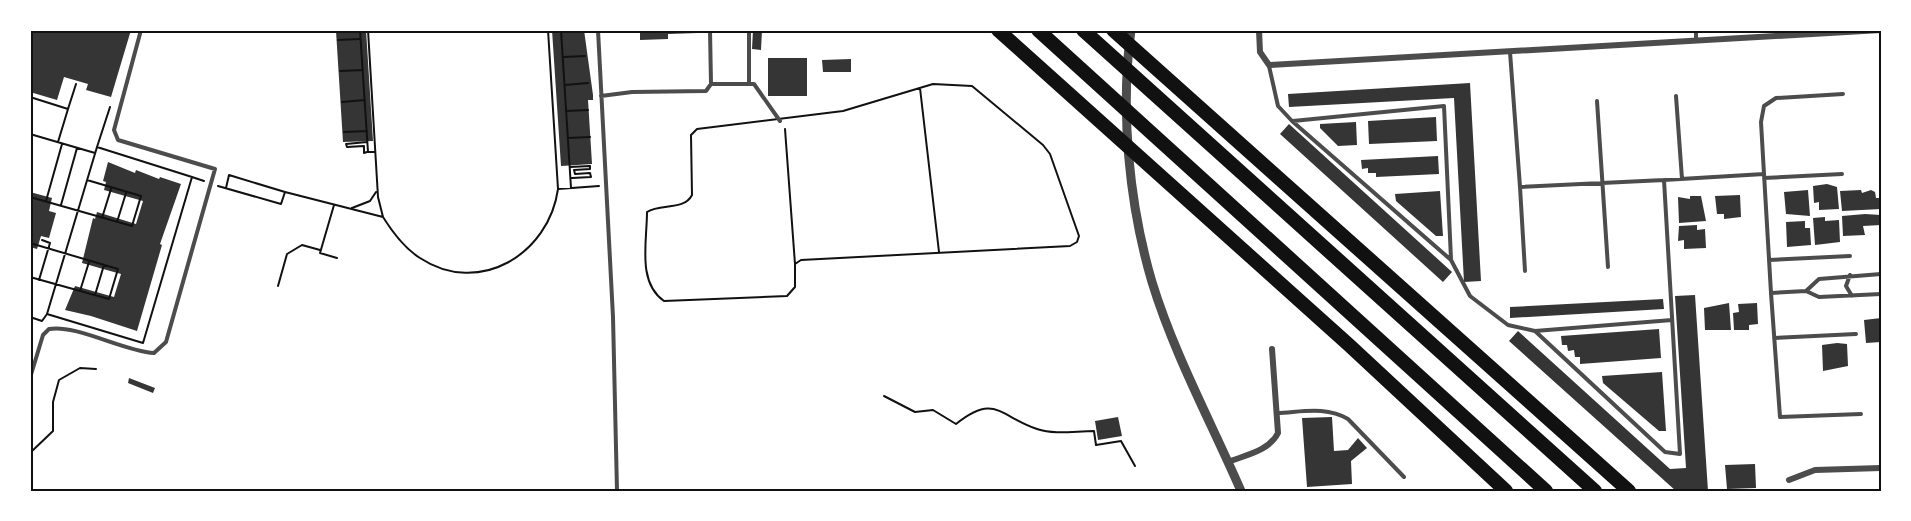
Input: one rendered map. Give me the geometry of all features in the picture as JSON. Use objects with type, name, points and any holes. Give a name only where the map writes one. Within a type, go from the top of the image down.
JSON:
[{"type":"highway","points":[[998,30],[1349,345],[1506,491]]},
{"type":"highway","points":[[1038,30],[1546,491]]},
{"type":"highway","points":[[1083,30],[1595,491]]},
{"type":"highway","points":[[1113,30],[1629,491]]},
{"type":"street","points":[[1131,30],[1125,74],[1126,136],[1142,241],[1152,282],[1172,338],[1241,491]]},
{"type":"street","points":[[1259,30],[1260,52],[1269,65],[1881,30]]},
{"type":"street","points":[[1228,462],[1274,442],[1278,433],[1272,349]]},
{"type":"street","points":[[1789,480],[1815,470],[1881,468]]},
{"type":"lane","points":[[30,378],[43,335],[49,329],[74,332],[141,352],[154,353],[166,342],[215,169],[118,140],[114,130],[141,30]]},
{"type":"lane","points":[[598,30],[617,491]]},
{"type":"lane","points":[[601,96],[632,92],[706,91],[711,84],[710,30]]},
{"type":"lane","points":[[748,83],[749,30]]},
{"type":"lane","points":[[1696,30],[1696,40]]},
{"type":"lane","points":[[1510,52],[1525,271]]},
{"type":"lane","points":[[1269,65],[1278,106],[1292,121],[1451,260],[1470,296],[1508,324],[1535,331],[1672,320]]},
{"type":"lane","points":[[711,84],[754,84],[782,121]]},
{"type":"lane","points":[[1843,94],[1776,98],[1764,106],[1761,122],[1764,176],[1780,417],[1861,414]]},
{"type":"lane","points":[[1676,96],[1682,179]]},
{"type":"lane","points":[[1597,101],[1608,267]]},
{"type":"lane","points":[[1292,121],[1444,106],[1451,260]]},
{"type":"lane","points":[[1520,187],[1842,174]]},
{"type":"lane","points":[[1535,331],[1665,452],[1680,454],[1664,180]]},
{"type":"lane","points":[[1769,260],[1850,256]]},
{"type":"lane","points":[[1806,291],[1819,279],[1881,274]]},
{"type":"lane","points":[[1850,275],[1846,286],[1852,296]]},
{"type":"lane","points":[[1771,293],[1806,291],[1819,297],[1881,294]]},
{"type":"lane","points":[[1774,339],[1856,333]]},
{"type":"lane","points":[[1276,413],[1330,410],[1339,413],[1348,419],[1404,477]]},
{"type":"lane","points":[[30,471],[30,484]]},
{"type":"lane","points":[[1392,491],[1404,491]]},
{"type":"path","points":[[360,30],[368,152]]},
{"type":"path","points":[[368,30],[374,152],[377,189],[383,217],[401,243],[426,262],[453,272],[482,272],[515,259],[535,242],[550,218],[558,189],[548,30]]},
{"type":"path","points":[[571,188],[561,31],[582,30]]},
{"type":"path","points":[[338,40],[361,39]]},
{"type":"path","points":[[563,57],[585,56]]},
{"type":"path","points":[[340,71],[363,70]]},
{"type":"path","points":[[565,85],[588,83]]},
{"type":"path","points":[[58,142],[76,84]]},
{"type":"path","points":[[782,121],[795,286],[787,296],[664,301],[654,294],[647,280],[647,212],[654,207],[682,204],[689,200],[692,195],[691,135],[697,129],[782,121],[843,111],[933,84],[972,86],[1043,145],[1050,154],[1078,236],[1077,243],[1070,246],[801,260],[795,264]]},
{"type":"path","points":[[920,88],[939,252]]},
{"type":"path","points":[[30,98],[68,109]]},
{"type":"path","points":[[342,102],[365,100]]},
{"type":"path","points":[[566,111],[588,110]]},
{"type":"path","points":[[344,132],[367,131]]},
{"type":"path","points":[[30,134],[95,153]]},
{"type":"path","points":[[568,138],[590,137]]},
{"type":"path","points":[[367,142],[346,144],[347,147],[364,146],[364,153],[374,152]]},
{"type":"path","points":[[46,201],[62,144]]},
{"type":"path","points":[[30,317],[42,321],[48,314],[97,147],[281,204],[285,192]]},
{"type":"path","points":[[61,206],[77,148]]},
{"type":"path","points":[[570,167],[590,166],[590,169],[574,170],[575,174],[590,173],[591,177],[570,178]]},
{"type":"path","points":[[226,188],[229,175],[383,217]]},
{"type":"path","points":[[48,314],[143,343],[192,177]]},
{"type":"path","points":[[30,196],[132,226],[141,196],[87,180]]},
{"type":"path","points":[[558,189],[606,186]]},
{"type":"path","points":[[102,218],[111,188]]},
{"type":"path","points":[[349,208],[370,201],[377,189]]},
{"type":"path","points":[[117,222],[126,192]]},
{"type":"path","points":[[320,250],[334,205]]},
{"type":"path","points":[[39,280],[50,243],[42,240]]},
{"type":"path","points":[[30,243],[118,269],[109,299],[30,277]]},
{"type":"path","points":[[278,286],[287,254],[302,245],[337,258]]},
{"type":"path","points":[[80,291],[89,261]]},
{"type":"path","points":[[95,295],[104,265]]},
{"type":"path","points":[[30,453],[53,431],[53,402],[59,380],[80,368],[96,369]]},
{"type":"path","points":[[884,396],[915,412],[933,410],[956,424],[973,411],[988,408],[1003,411],[1037,429],[1068,433],[1094,431],[1096,445],[1121,441],[1135,466]]},
{"type":"building","points":[[30,30],[131,30],[111,97],[86,90],[88,84],[64,77],[57,100],[30,92]]},
{"type":"building","points":[[366,30],[373,141],[343,142],[336,31]]},
{"type":"building","points":[[552,30],[584,30],[593,95],[593,100],[588,100],[592,164],[561,166]]},
{"type":"building","points":[[640,30],[698,30],[698,33],[668,34],[668,39],[640,40]]},
{"type":"building","points":[[753,30],[762,30],[761,50],[752,49]]},
{"type":"building","points":[[768,58],[807,58],[807,96],[768,96]]},
{"type":"building","points":[[851,59],[851,72],[823,72],[822,60]]},
{"type":"building","points":[[1470,83],[1481,281],[1464,282],[1454,98],[1289,107],[1288,94]]},
{"type":"building","points":[[1436,117],[1437,141],[1369,144],[1368,121]]},
{"type":"building","points":[[1356,122],[1357,145],[1338,146],[1320,128],[1320,124]]},
{"type":"building","points":[[1289,124],[1452,272],[1443,282],[1280,134]]},
{"type":"building","points":[[1438,156],[1439,174],[1376,177],[1376,173],[1368,173],[1368,168],[1362,169],[1361,160]]},
{"type":"building","points":[[108,162],[135,173],[136,170],[181,184],[160,244],[162,245],[137,331],[65,310],[75,286],[114,297],[121,274],[82,263],[93,218],[95,219],[97,212],[136,224],[143,201],[104,190],[106,182],[103,181]]},
{"type":"building","points":[[1827,184],[1837,187],[1839,209],[1819,210],[1819,202],[1814,203],[1813,186]]},
{"type":"building","points":[[1808,190],[1810,216],[1786,214],[1784,192]]},
{"type":"building","points":[[1861,190],[1862,193],[1871,190],[1875,192],[1876,198],[1881,198],[1881,209],[1842,211],[1840,191]]},
{"type":"building","points":[[1440,191],[1443,236],[1436,236],[1396,201],[1395,194]]},
{"type":"building","points":[[30,192],[52,198],[49,211],[56,213],[49,238],[41,236],[37,249],[30,247]]},
{"type":"building","points":[[1740,195],[1741,217],[1724,219],[1724,214],[1717,214],[1715,196]]},
{"type":"building","points":[[1690,196],[1701,196],[1706,221],[1679,223],[1678,197],[1690,199]]},
{"type":"building","points":[[1881,215],[1881,225],[1863,226],[1865,235],[1843,236],[1842,216]]},
{"type":"building","points":[[1825,217],[1825,221],[1839,220],[1840,242],[1815,245],[1813,218]]},
{"type":"building","points":[[1805,221],[1805,228],[1810,228],[1811,245],[1787,247],[1786,222]]},
{"type":"building","points":[[1697,225],[1697,230],[1705,229],[1706,248],[1684,249],[1684,240],[1678,241],[1679,226]]},
{"type":"building","points":[[1695,295],[1708,491],[1676,491],[1509,341],[1518,331],[1670,469],[1686,468],[1675,296]]},
{"type":"building","points":[[1663,299],[1664,309],[1510,318],[1510,307]]},
{"type":"building","points":[[1729,303],[1731,330],[1705,330],[1704,308]]},
{"type":"building","points":[[1757,303],[1758,324],[1749,325],[1749,330],[1734,330],[1733,313],[1739,312],[1738,304]]},
{"type":"building","points":[[1881,318],[1881,342],[1866,343],[1864,320]]},
{"type":"building","points":[[1659,329],[1661,358],[1580,364],[1580,357],[1575,357],[1574,350],[1568,351],[1567,345],[1562,345],[1561,336]]},
{"type":"building","points":[[1847,344],[1848,366],[1823,371],[1822,345]]},
{"type":"building","points":[[1662,372],[1666,431],[1659,431],[1603,383],[1602,376]]},
{"type":"building","points":[[129,378],[155,388],[153,393],[128,383]]},
{"type":"building","points":[[1118,417],[1122,436],[1098,440],[1095,421]]},
{"type":"building","points":[[1332,417],[1334,451],[1348,450],[1358,438],[1367,448],[1351,461],[1352,484],[1307,487],[1302,418]]},
{"type":"building","points":[[1755,464],[1756,488],[1727,489],[1725,465]]}]
